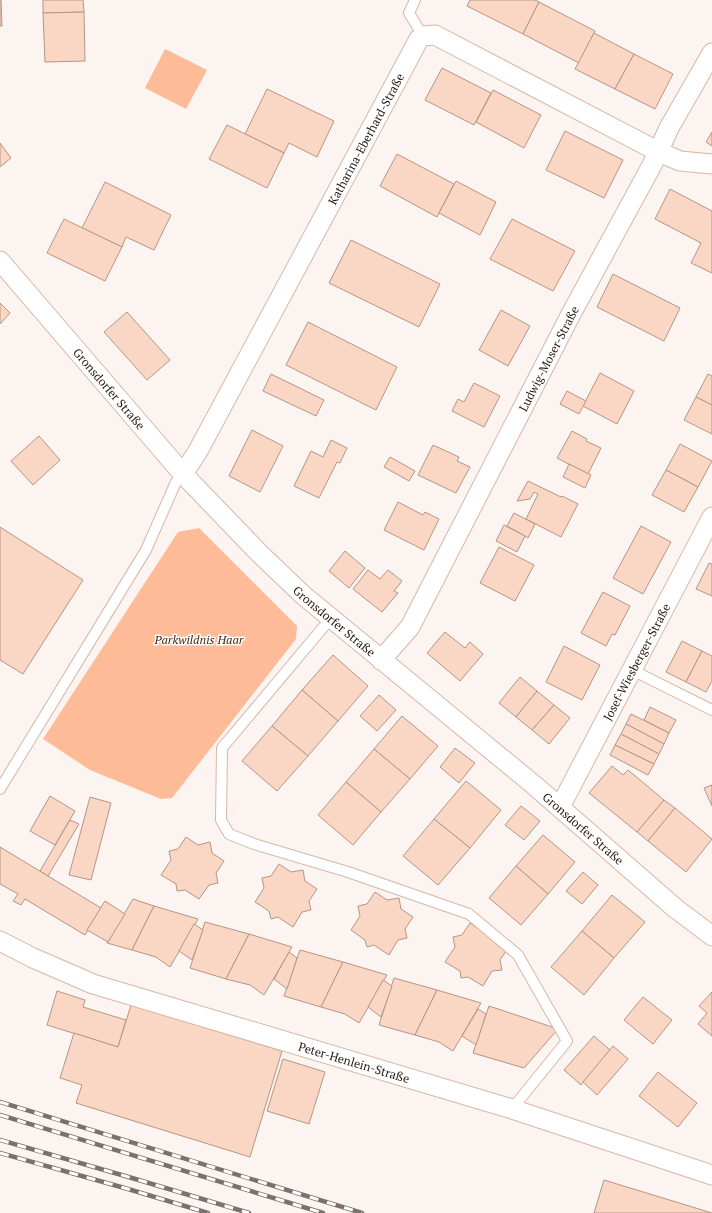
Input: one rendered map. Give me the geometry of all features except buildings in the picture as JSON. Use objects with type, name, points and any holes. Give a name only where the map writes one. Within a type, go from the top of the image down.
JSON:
[{"type":"street","points":[[421,38],[435,35],[659,152],[680,160],[712,164]]},
{"type":"street","name":"Katharina-Eberhard-Straße","points":[[183,474],[198,451],[421,38]]},
{"type":"street","name":"Ludwig-Moser-Straße","points":[[381,660],[410,626],[571,314],[659,152],[669,128],[712,53]]},
{"type":"street","name":"Gronsdorfer Straße","points":[[0,261],[183,474],[259,553],[303,595],[560,807],[675,908],[712,936]]},
{"type":"street","name":"Josef-Wiesberger-Straße","points":[[560,807],[712,517]]},
{"type":"street","name":"Peter-Henlein-Straße","points":[[0,941],[33,958],[93,984],[512,1109],[712,1174]]},
{"type":"lane","points":[[415,0],[409,13],[421,38]]},
{"type":"lane","points":[[0,789],[146,550],[176,482],[183,474]]},
{"type":"lane","points":[[331,618],[222,748],[222,820],[229,834],[254,844],[348,872],[469,914],[518,955],[567,1041],[512,1109]]},
{"type":"lane","points":[[632,670],[712,710]]},
{"type":"green space","points":[[165,49],[207,70],[186,109],[145,88]]},
{"type":"green space","name":"Parkwildnis Haar","points":[[199,528],[297,626],[296,639],[172,798],[161,799],[90,770],[43,739],[178,532]]},
{"type":"railway","points":[[0,1102],[362,1213]]},
{"type":"railway","points":[[0,1115],[323,1213]]},
{"type":"railway","points":[[0,1140],[249,1213]]},
{"type":"railway","points":[[0,1153],[208,1213]]}]
